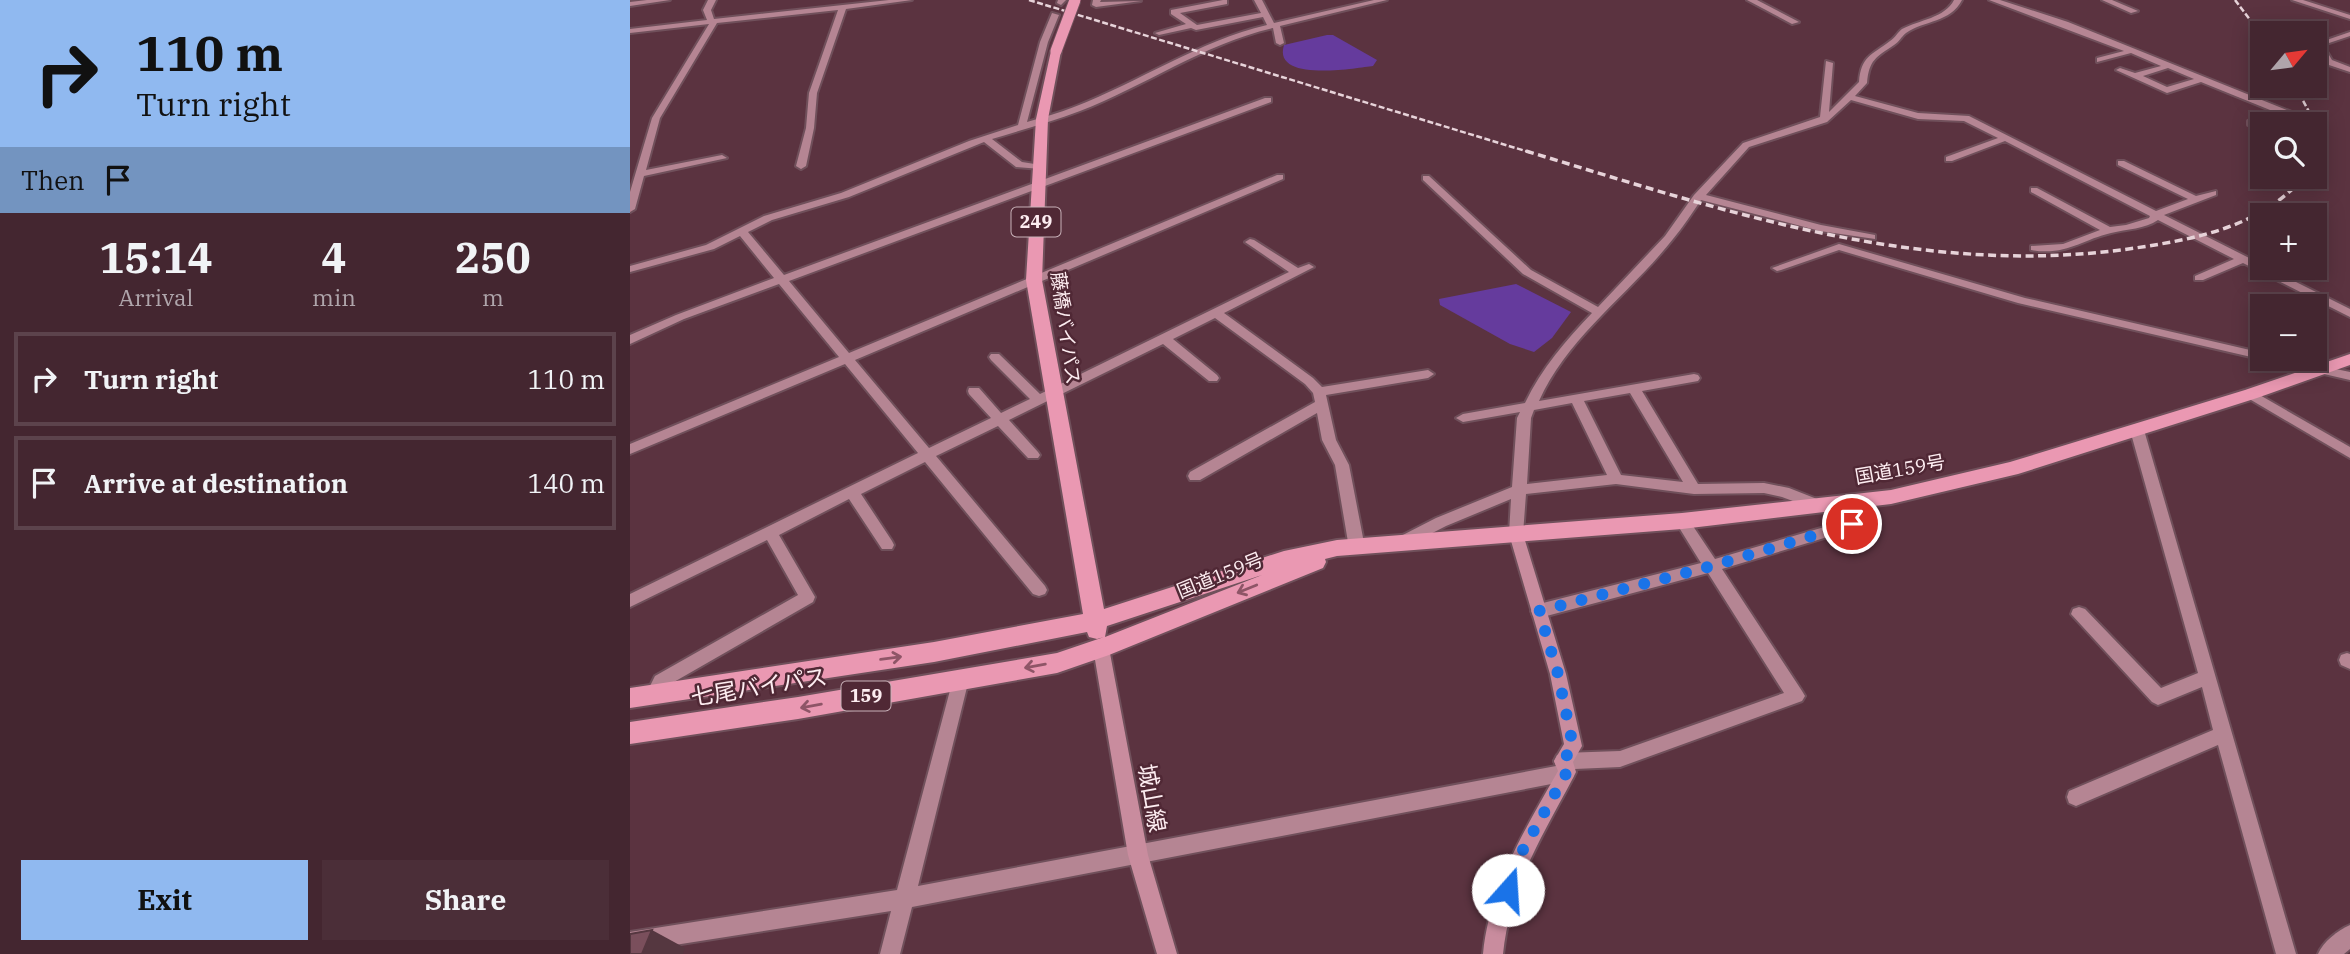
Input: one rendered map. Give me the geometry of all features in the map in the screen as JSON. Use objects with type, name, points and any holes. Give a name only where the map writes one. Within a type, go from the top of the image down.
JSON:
[{"type":"highway","name":"藤橋バイパス","points":[[1075,0],[1056,51],[1042,119],[1034,279],[1046,397],[1096,621]]},
{"type":"highway","name":"国道159号","points":[[1096,621],[1284,559],[1337,548],[1682,521],[1891,497],[2011,469],[2335,367]]},
{"type":"highway","name":"国道159号","points":[[1101,648],[1305,565],[1357,548]]},
{"type":"highway","name":"249","points":[[1096,621],[1101,648]]},
{"type":"highway","name":"七尾バイパス","points":[[630,698],[934,652],[1096,621]]},
{"type":"highway","name":"七尾バイパス","points":[[630,733],[798,708],[1057,663],[1101,648]]},
{"type":"main road","points":[[1493,954],[1494,940],[1515,864],[1573,746],[1558,674],[1516,534]]},
{"type":"main road","name":"城山線","points":[[1101,648],[1138,855],[1167,954]]},
{"type":"street","points":[[630,4],[666,0]]},
{"type":"street","points":[[631,203],[656,118],[714,23],[707,10],[712,0]]},
{"type":"street","points":[[630,31],[906,0]]},
{"type":"street","points":[[1097,0],[1096,5],[1137,2]]},
{"type":"street","points":[[1258,0],[1270,24],[1276,26],[1280,43]]},
{"type":"street","points":[[630,269],[710,247],[768,218],[845,195],[985,138],[1077,109],[1199,52],[1270,24],[1383,0]]},
{"type":"street","points":[[1751,0],[1795,22]]},
{"type":"street","points":[[1516,534],[1524,418],[1540,384],[1555,363],[1669,237],[1699,196],[1746,145],[1824,121],[1852,97],[1863,83],[1867,62],[1877,52],[1894,42],[1903,32],[1953,10],[1958,0]]},
{"type":"street","points":[[1993,0],[2065,24],[2284,112]]},
{"type":"street","points":[[2106,0],[2134,11]]},
{"type":"street","points":[[2296,0],[2350,18]]},
{"type":"street","points":[[1233,20],[1223,1],[1198,3],[1174,12],[1196,28],[1266,14]]},
{"type":"street","points":[[801,166],[810,128],[813,93],[843,7]]},
{"type":"street","points":[[1022,125],[1044,42],[1055,15]]},
{"type":"street","points":[[1159,33],[1192,25]]},
{"type":"street","points":[[2350,34],[2319,44],[2329,62],[2350,70]]},
{"type":"street","points":[[2100,60],[2131,51]]},
{"type":"street","points":[[1824,121],[1829,63]]},
{"type":"street","points":[[2135,76],[2168,66]]},
{"type":"street","points":[[2119,70],[2167,90]]},
{"type":"street","points":[[2156,93],[2202,79]]},
{"type":"street","points":[[1852,97],[1918,116],[1966,118],[2250,262]]},
{"type":"street","points":[[630,340],[680,317],[1268,100]]},
{"type":"street","points":[[985,138],[1018,165],[1038,167]]},
{"type":"street","points":[[1949,159],[2006,138]]},
{"type":"street","points":[[640,174],[722,158]]},
{"type":"street","points":[[2121,163],[2197,200]]},
{"type":"street","points":[[630,449],[1280,177]]},
{"type":"street","points":[[1426,178],[1527,272],[1599,312]]},
{"type":"street","points":[[2034,190],[2109,230]]},
{"type":"street","points":[[2035,248],[2065,247],[2109,230],[2127,228],[2213,193]]},
{"type":"street","points":[[1699,196],[1820,228],[1871,237]]},
{"type":"street","points":[[742,232],[1039,590]]},
{"type":"street","points":[[630,601],[1303,270],[1250,242]]},
{"type":"street","points":[[1777,268],[1839,247],[2059,310],[2250,354]]},
{"type":"street","points":[[2199,278],[2244,259]]},
{"type":"street","points":[[2285,280],[2350,314]]},
{"type":"street","points":[[1215,312],[1309,381],[1320,398],[1329,440],[1342,465],[1357,548]]},
{"type":"street","points":[[1164,338],[1213,378]]},
{"type":"street","points":[[995,358],[1046,397]]},
{"type":"street","points":[[2335,367],[2350,378]]},
{"type":"street","points":[[1195,476],[1320,398],[1428,374]]},
{"type":"street","points":[[1463,418],[1694,379]]},
{"type":"street","points":[[1634,389],[1694,489]]},
{"type":"street","points":[[974,391],[1032,454]]},
{"type":"street","points":[[2251,394],[2350,453]]},
{"type":"street","points":[[1576,399],[1616,479]]},
{"type":"street","points":[[2137,430],[2286,954]]},
{"type":"street","points":[[1397,544],[1441,522],[1518,490],[1616,479],[1694,489],[1763,488],[1784,492],[1817,505]]},
{"type":"street","points":[[852,492],[887,545]]},
{"type":"street","points":[[1539,611],[1712,566],[1852,524],[1853,501]]},
{"type":"street","points":[[630,942],[902,899],[1138,855],[1565,766],[1620,759],[1796,696],[1682,521]]},
{"type":"street","points":[[655,694],[661,681],[807,597],[769,531]]},
{"type":"street","points":[[2079,614],[2158,697],[2207,677]]},
{"type":"street","points":[[890,954],[902,899],[961,679]]},
{"type":"street","points":[[2076,797],[2223,734]]},
{"type":"street","points":[[2329,954],[2350,935]]},
{"type":"shaded area","points":[[1333,35],[1377,60],[1373,66],[1318,70],[1290,65],[1284,57],[1284,45]]},
{"type":"shaded area","points":[[1516,284],[1571,312],[1552,338],[1534,352],[1510,344],[1440,305],[1439,299]]},
{"type":"building","points":[[652,930],[642,954],[630,954],[630,934]]},
{"type":"railway","points":[[1029,0],[1532,153]]},
{"type":"railway","points":[[2235,0],[2251,21]]},
{"type":"railway","points":[[2302,98],[2309,112]]},
{"type":"railway","points":[[1526,151],[1756,218],[1910,248],[1988,255],[2067,255],[2191,238],[2252,217],[2292,189]]},
{"type":"route","points":[[1508,890],[1515,864],[1567,772],[1563,761],[1573,746],[1558,674],[1539,611],[1712,566],[1852,524]]}]
